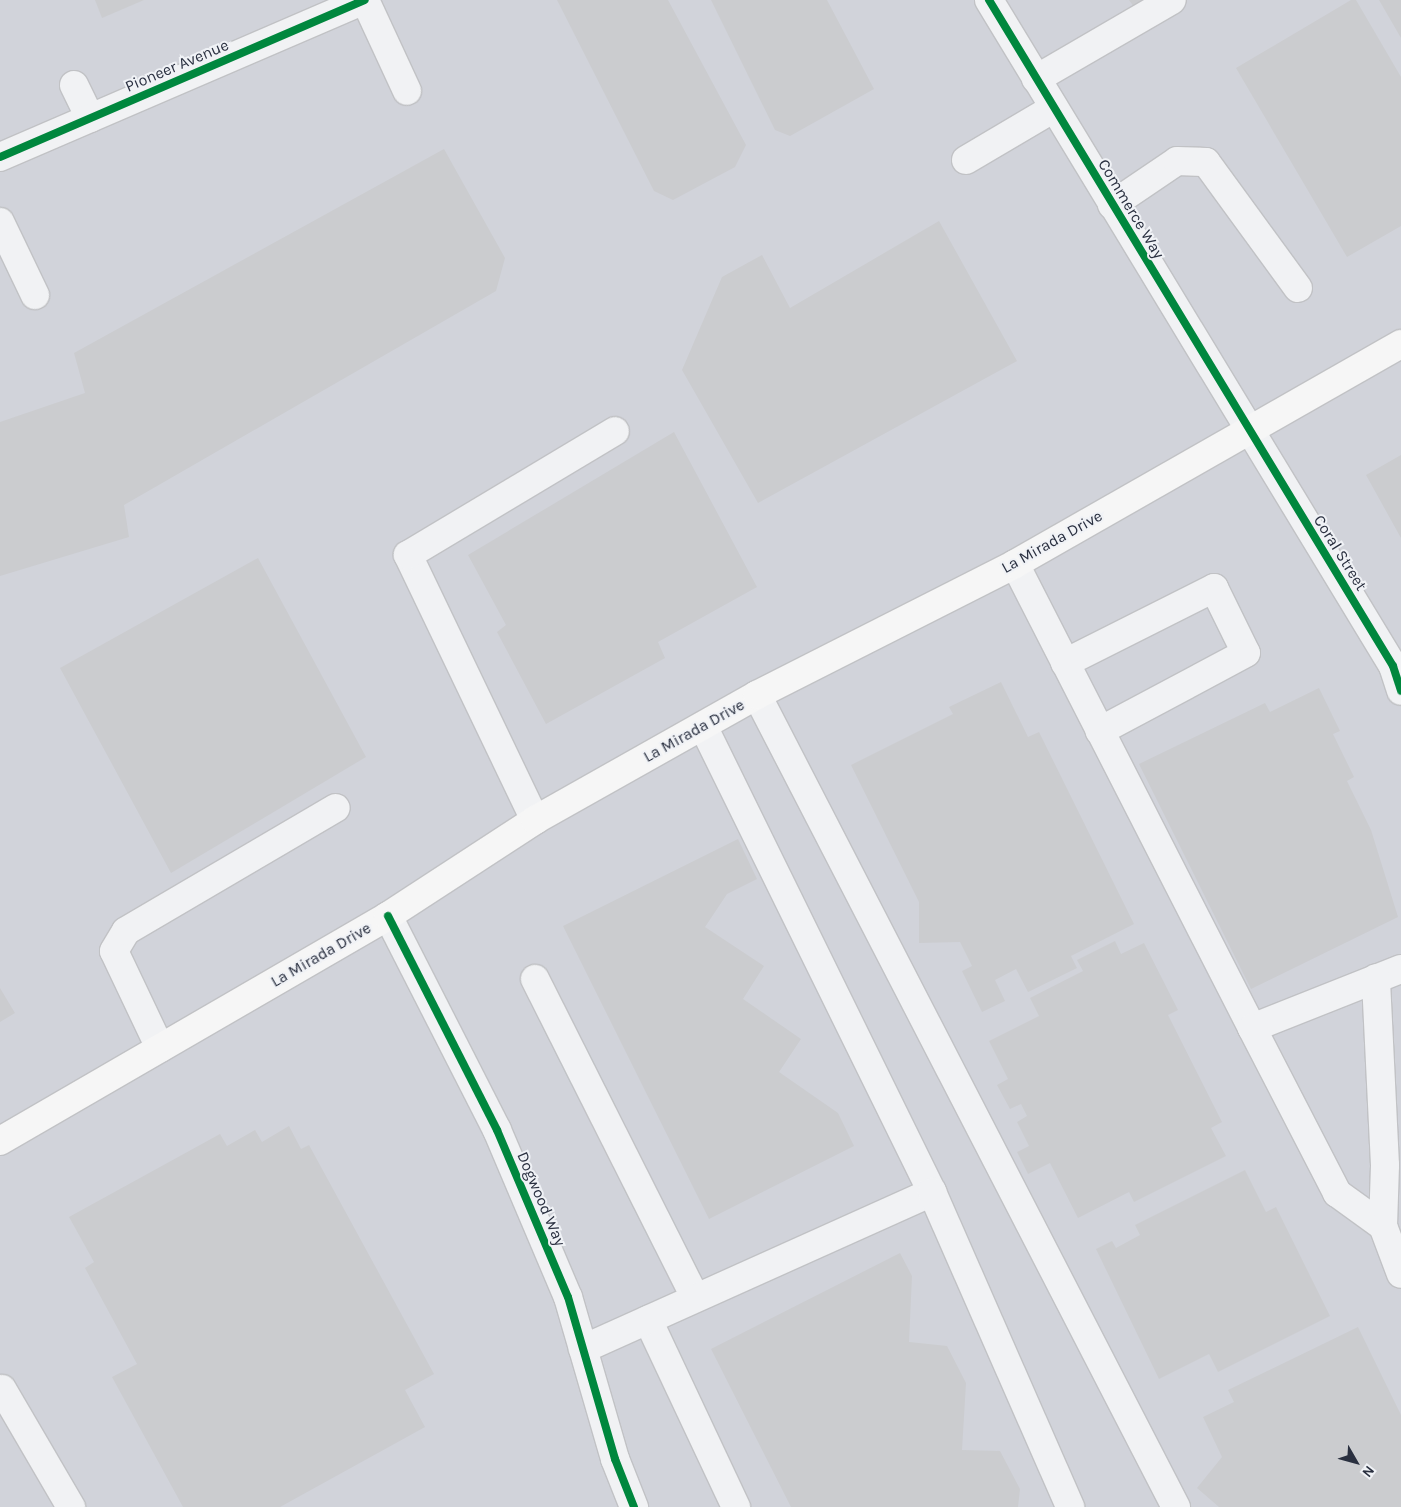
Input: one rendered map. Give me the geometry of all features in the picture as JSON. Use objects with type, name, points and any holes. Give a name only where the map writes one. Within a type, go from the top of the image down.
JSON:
[{"type":"main road","name":"La Mirada Drive","points":[[0,1141],[388,916],[535,820],[757,695],[1014,564],[1401,344]]},
{"type":"street","points":[[365,0],[407,92]]},
{"type":"street","name":"Pioneer Avenue","points":[[0,157],[365,0]]},
{"type":"street","name":"Commerce Way","points":[[989,0],[1249,432]]},
{"type":"street","points":[[1036,79],[1172,0]]},
{"type":"street","points":[[74,85],[90,118]]},
{"type":"street","points":[[966,160],[1054,108]]},
{"type":"street","points":[[1112,205],[1177,161],[1206,162],[1298,288]]},
{"type":"street","points":[[0,222],[35,295]]},
{"type":"street","points":[[535,820],[408,555],[615,432]]},
{"type":"street","name":"Coral Street","points":[[1249,432],[1398,672]]},
{"type":"street","points":[[1014,564],[1338,1193],[1383,1226]]},
{"type":"street","points":[[1065,663],[1214,588],[1246,653],[1100,731]]},
{"type":"street","points":[[757,695],[1176,1507]]},
{"type":"street","points":[[703,726],[932,1192],[1070,1507]]},
{"type":"street","points":[[160,1048],[114,951],[126,931],[336,808]]},
{"type":"street","name":"Dogwood Way","points":[[388,916],[497,1130],[568,1297],[615,1459],[634,1507]]},
{"type":"street","points":[[1252,1028],[1389,973],[1383,1226],[1401,1274]]},
{"type":"street","points":[[535,979],[695,1298]]},
{"type":"street","points":[[583,1349],[932,1192]]},
{"type":"street","points":[[648,1320],[736,1507]]},
{"type":"street","points":[[2,1389],[71,1507]]},
{"type":"shaded area","points":[[0,0],[1401,0],[1401,1507],[0,1507]]},
{"type":"building","points":[[95,0],[144,0],[102,18]]},
{"type":"building","points":[[557,0],[668,0],[746,145],[735,167],[673,200],[654,191]]},
{"type":"building","points":[[711,0],[827,0],[874,89],[790,136],[775,130]]},
{"type":"building","points":[[1129,0],[1146,0],[1134,7]]},
{"type":"building","points":[[1351,0],[1356,0],[1401,77],[1401,226],[1347,257],[1236,68]]},
{"type":"building","points":[[1379,0],[1401,0],[1401,38]]},
{"type":"building","points":[[444,149],[505,258],[496,291],[124,505],[129,537],[0,576],[0,422],[85,393],[74,353]]},
{"type":"building","points":[[939,221],[1017,361],[758,503],[682,370],[722,277],[762,255],[790,308]]},
{"type":"building","points":[[674,432],[757,587],[658,642],[665,658],[546,724],[497,632],[506,625],[468,555]]},
{"type":"building","points":[[1401,455],[1401,538],[1366,475]]},
{"type":"building","points":[[258,558],[366,757],[171,873],[60,668]]},
{"type":"building","points":[[1001,682],[1028,737],[1039,732],[1134,924],[1071,956],[1077,968],[1028,992],[1016,969],[995,980],[1005,1001],[982,1012],[962,971],[972,966],[960,942],[919,943],[919,902],[851,765],[953,714],[949,707]]},
{"type":"building","points":[[1319,688],[1340,731],[1333,734],[1354,777],[1347,781],[1371,830],[1398,917],[1251,989],[1139,764],[1265,703],[1270,712]]},
{"type":"building","points":[[738,839],[757,879],[727,894],[705,927],[764,966],[743,999],[801,1039],[779,1072],[838,1113],[854,1146],[709,1219],[563,926]]},
{"type":"building","points":[[1115,941],[1121,954],[1144,943],[1178,1010],[1168,1015],[1222,1122],[1211,1128],[1226,1156],[1134,1202],[1129,1192],[1078,1218],[1050,1163],[1028,1174],[1017,1152],[1029,1146],[1017,1122],[1027,1116],[1021,1104],[1010,1109],[997,1085],[1008,1079],[989,1041],[1039,1016],[1030,998],[1083,971],[1077,960]]},
{"type":"building","points":[[0,988],[15,1013],[0,1022]]},
{"type":"building","points":[[289,1126],[301,1149],[309,1145],[434,1374],[405,1390],[425,1427],[280,1507],[183,1507],[112,1377],[137,1364],[85,1268],[94,1262],[69,1217],[220,1134],[227,1146],[255,1130],[262,1142]]},
{"type":"building","points":[[1245,1170],[1266,1212],[1276,1207],[1330,1316],[1218,1372],[1209,1354],[1159,1379],[1096,1249],[1112,1241],[1116,1248],[1140,1235],[1135,1225]]},
{"type":"building","points":[[900,1253],[912,1276],[909,1342],[947,1346],[966,1383],[962,1450],[1000,1451],[1020,1489],[1018,1507],[791,1507],[711,1349]]},
{"type":"building","points":[[1358,1327],[1401,1415],[1401,1507],[1219,1507],[1197,1488],[1222,1457],[1203,1417],[1234,1402],[1228,1390]]},
{"type":"cycle path","points":[[0,157],[365,0]]},
{"type":"cycle path","points":[[989,0],[1393,666],[1401,691]]},
{"type":"cycle path","points":[[388,916],[497,1130],[568,1297],[615,1459],[634,1507]]}]
